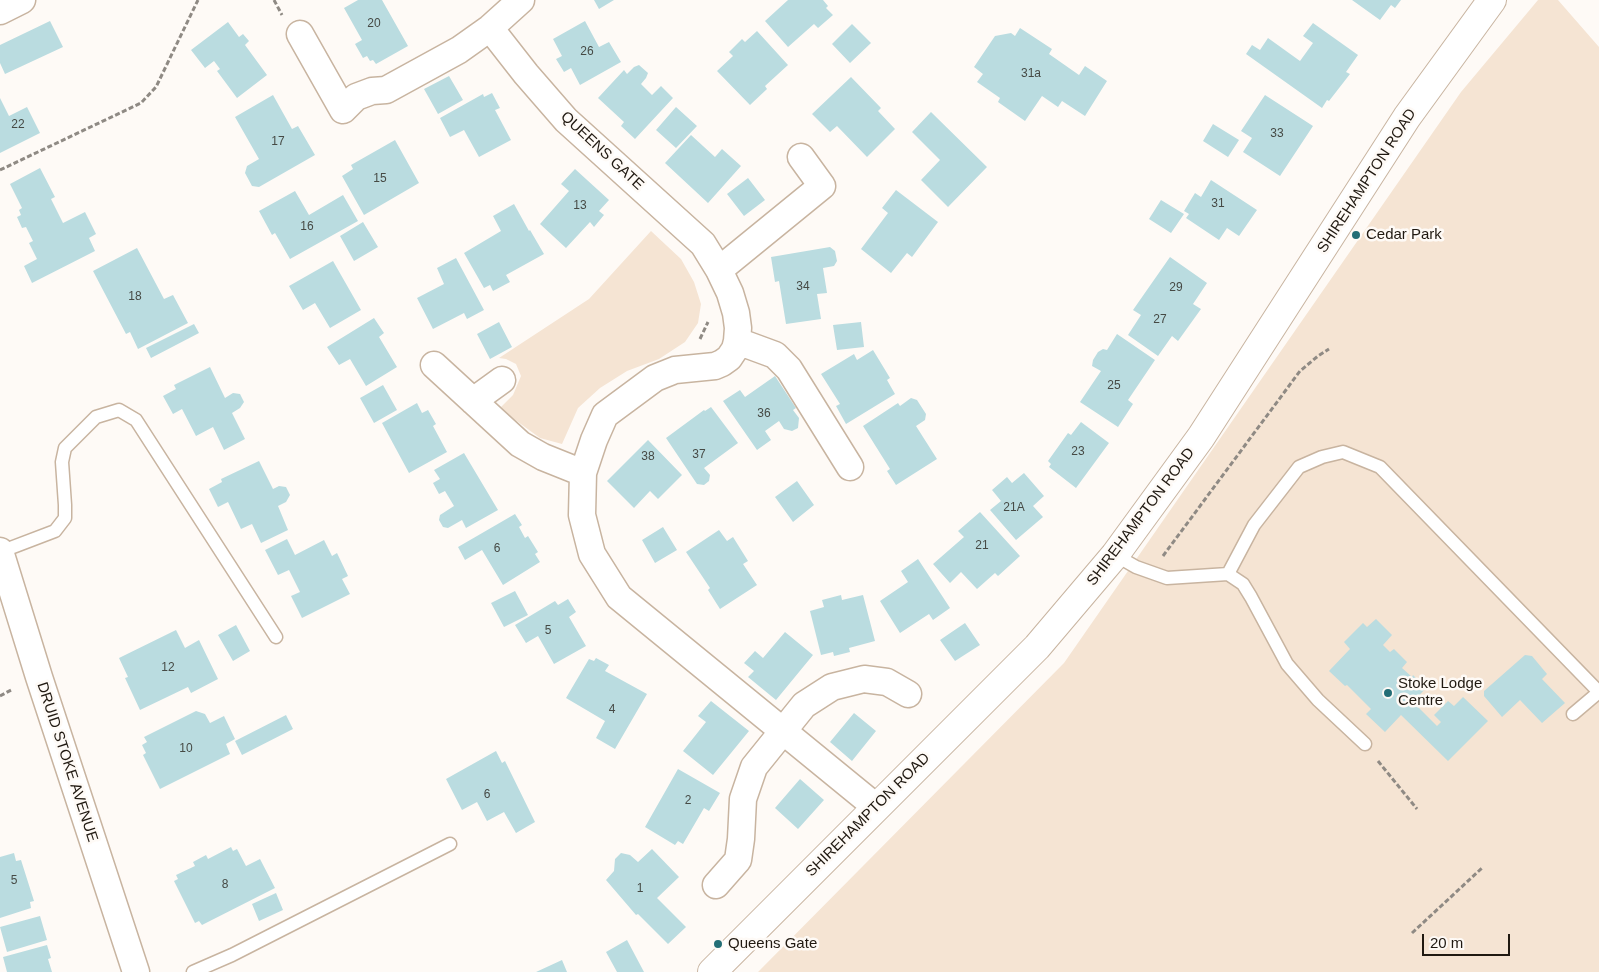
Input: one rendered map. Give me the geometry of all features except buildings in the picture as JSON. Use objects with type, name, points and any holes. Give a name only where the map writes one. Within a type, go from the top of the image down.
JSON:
[{"type":"main road","name":"SHIREHAMPTON ROAD","points":[[712,972],[1037,647],[1115,555],[1201,437],[1407,117],[1492,0]]},
{"type":"street","points":[[0,11],[22,0]]},
{"type":"street","points":[[300,34],[343,110],[356,97],[372,91],[386,90],[459,50],[490,28],[521,0]]},
{"type":"street","name":"QUEENS GATE","points":[[490,28],[526,74],[566,120],[702,244],[719,270],[730,293],[736,313],[737,341]]},
{"type":"street","points":[[719,270],[822,186],[801,157]]},
{"type":"street","points":[[850,467],[789,369],[775,355],[737,341],[729,358],[722,364],[675,370],[655,378],[605,415],[583,473],[582,515],[592,554],[619,597],[876,807]]},
{"type":"street","points":[[434,365],[520,444],[583,473]]},
{"type":"street","points":[[473,401],[502,380]]},
{"type":"street","name":"DRUID STOKE AVENUE","points":[[0,552],[38,677],[136,972]]},
{"type":"street","points":[[716,885],[738,860],[743,799],[754,768],[804,705],[832,687],[864,680],[887,682],[908,694]]},
{"type":"lane","points":[[0,552],[55,531],[64,518],[62,462],[65,448],[96,417],[119,410],[136,420],[276,637]]},
{"type":"lane","points":[[1228,574],[1254,525],[1299,467],[1322,456],[1343,452],[1380,467],[1599,692],[1574,714]]},
{"type":"lane","points":[[1115,555],[1136,567],[1167,578],[1228,574],[1242,584],[1287,664],[1318,700],[1365,744]]},
{"type":"lane","points":[[193,972],[232,955],[450,844]]},
{"type":"path","points":[[0,170],[141,103],[156,87],[198,0]]},
{"type":"path","points":[[675,370],[674,362],[689,351],[702,337],[713,301],[730,293]]},
{"type":"path","points":[[1151,572],[1300,371],[1329,349]]},
{"type":"path","points":[[1365,744],[1417,809]]},
{"type":"path","points":[[1412,933],[1482,868]]},
{"type":"shaded area","points":[[1538,0],[1558,0],[1599,47],[1599,972],[758,972],[1064,663],[1461,92]]},
{"type":"shaded area","points":[[651,231],[681,259],[694,282],[701,304],[698,323],[685,342],[659,359],[627,371],[600,388],[578,408],[562,444],[540,438],[501,407],[513,395],[521,376],[516,364],[499,358],[589,299]]},
{"type":"place","name":"Cedar Park","points":[[1356,235]]},
{"type":"place","name":"Stoke Lodge Centre","points":[[1388,693]]},
{"type":"place","name":"Queens Gate","points":[[718,944]]}]
